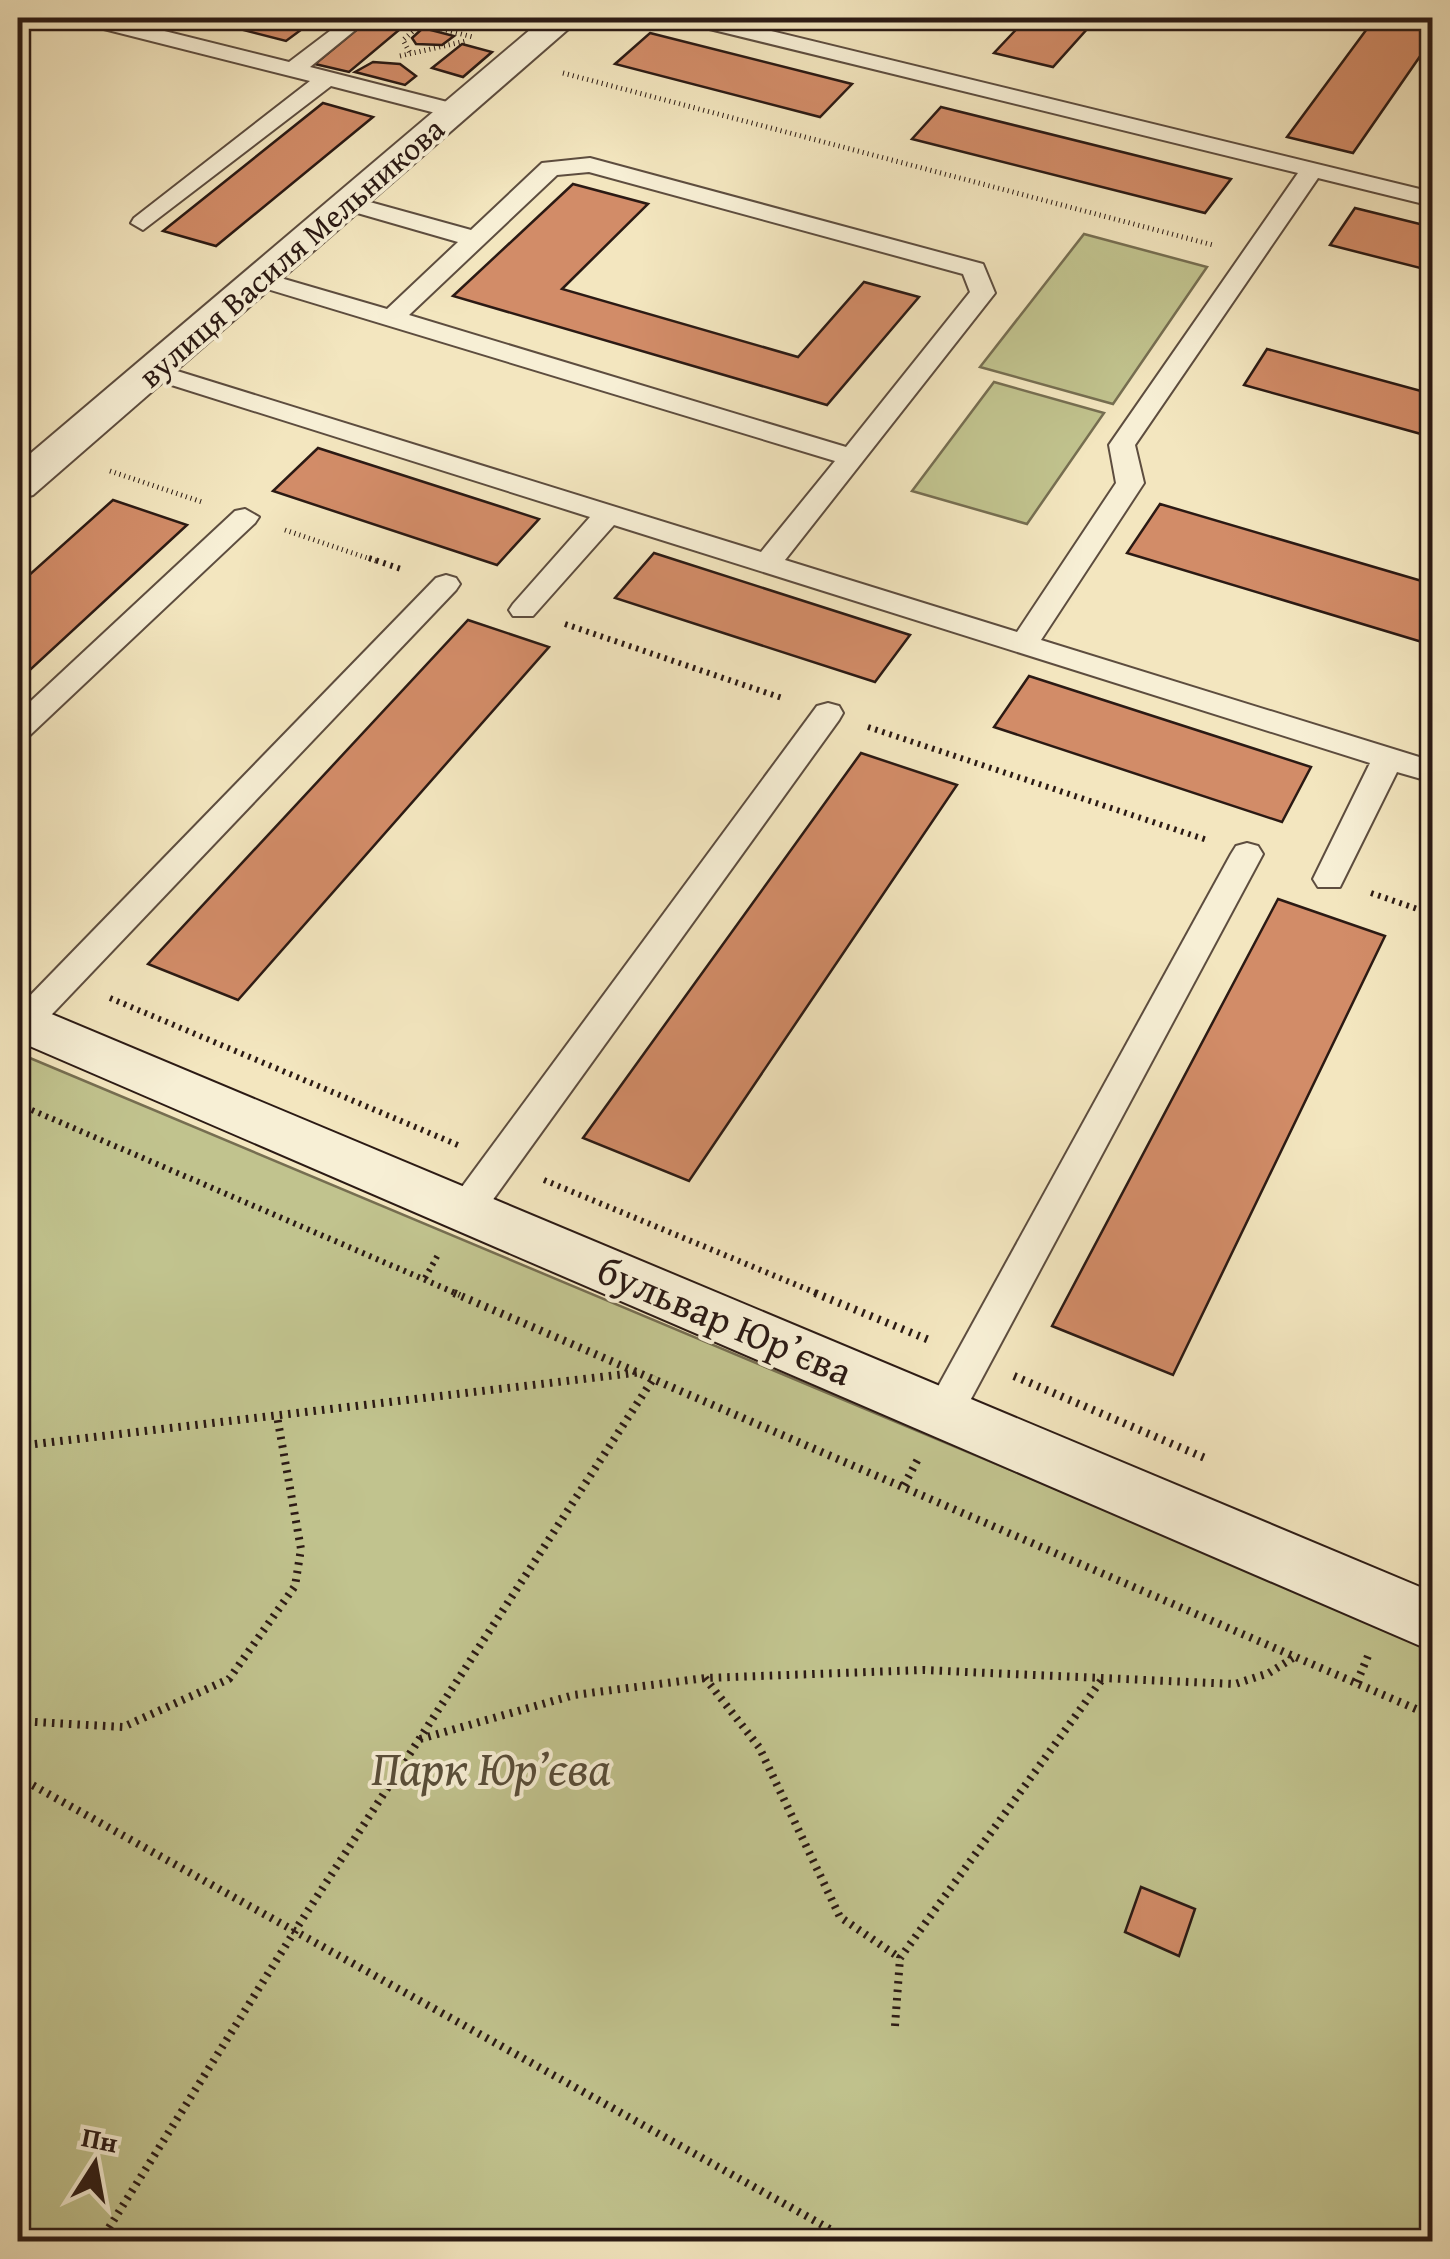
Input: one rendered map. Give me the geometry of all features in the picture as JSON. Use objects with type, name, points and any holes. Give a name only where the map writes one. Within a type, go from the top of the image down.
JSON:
[{"type":"street","name":"вулиця Василя Мельникова","points":[[18,486],[564,18]]},
{"type":"street","name":"бульвар Юрʼєва","points":[[21,1021],[1432,1622]]},
{"type":"lane","points":[[88,18],[456,111]]},
{"type":"lane","points":[[295,68],[360,18]]},
{"type":"lane","points":[[693,18],[1432,198]]},
{"type":"lane","points":[[143,223],[329,77]]},
{"type":"lane","points":[[392,318],[550,168],[590,165],[974,270],[983,293],[767,563]]},
{"type":"lane","points":[[1024,643],[1130,483],[1122,445],[1313,169]]},
{"type":"lane","points":[[348,203],[476,239]]},
{"type":"lane","points":[[260,278],[851,458]]},
{"type":"lane","points":[[152,371],[1432,772]]},
{"type":"lane","points":[[523,610],[609,513]]},
{"type":"lane","points":[[18,729],[245,517]]},
{"type":"lane","points":[[21,1021],[446,584]]},
{"type":"lane","points":[[466,1208],[828,713]]},
{"type":"lane","points":[[1329,880],[1388,758]]},
{"type":"lane","points":[[943,1414],[1246,854]]},
{"type":"path","points":[[329,77],[350,74],[365,62],[479,38],[421,24]]},
{"type":"path","points":[[514,60],[1253,256]]},
{"type":"path","points":[[56,453],[446,584]]},
{"type":"path","points":[[523,610],[1246,854]]},
{"type":"path","points":[[1329,880],[1432,914]]},
{"type":"path","points":[[66,979],[1220,1465]]},
{"type":"path","points":[[18,1104],[655,1376],[1432,1716]]},
{"type":"path","points":[[18,1446],[645,1372]]},
{"type":"path","points":[[100,2242],[296,1929],[655,1376]]},
{"type":"path","points":[[18,1720],[124,1727],[229,1679],[263,1638],[295,1586],[301,1549],[277,1416]]},
{"type":"path","points":[[419,1740],[574,1695],[705,1678],[923,1670],[1235,1684],[1270,1673],[1296,1656]]},
{"type":"path","points":[[895,2026],[900,1958],[1104,1677]]},
{"type":"path","points":[[705,1678],[760,1746],[840,1917],[900,1958]]},
{"type":"path","points":[[18,1777],[854,2242]]},
{"type":"green space","points":[[1084,234],[1207,267],[1113,404],[980,367]]},
{"type":"green space","points":[[994,382],[1104,413],[1027,524],[912,491]]},
{"type":"green space","name":"Парк Юр’єва","points":[[18,1053],[1432,1647],[1432,2241],[18,2241]]},
{"type":"building","points":[[197,18],[317,18],[286,41]]},
{"type":"building","points":[[371,18],[405,25],[349,72],[315,64]]},
{"type":"building","points":[[1027,18],[1097,18],[1053,67],[994,53]]},
{"type":"building","points":[[1375,18],[1432,18],[1432,39],[1353,153],[1287,137]]},
{"type":"building","points":[[423,28],[454,36],[442,45],[416,44],[412,38]]},
{"type":"building","points":[[650,33],[852,84],[820,117],[615,64]]},
{"type":"building","points":[[462,44],[492,52],[463,77],[432,68]]},
{"type":"building","points":[[373,62],[400,64],[416,76],[405,85],[355,72]]},
{"type":"building","points":[[323,103],[373,117],[216,246],[163,231]]},
{"type":"building","points":[[941,107],[1231,179],[1205,213],[912,139]]},
{"type":"building","points":[[573,184],[648,204],[562,289],[798,357],[864,282],[919,297],[827,405],[453,296]]},
{"type":"building","points":[[1355,208],[1432,227],[1432,271],[1330,245]]},
{"type":"building","points":[[1267,349],[1432,394],[1432,437],[1244,385]]},
{"type":"building","points":[[318,448],[539,519],[497,565],[273,491]]},
{"type":"building","points":[[113,500],[187,525],[18,681],[18,585]]},
{"type":"building","points":[[1160,504],[1432,584],[1432,645],[1127,553]]},
{"type":"building","points":[[654,553],[910,635],[875,682],[615,598]]},
{"type":"building","points":[[468,620],[549,647],[238,1000],[148,964]]},
{"type":"building","points":[[1029,676],[1311,767],[1282,822],[994,727]]},
{"type":"building","points":[[861,753],[957,785],[689,1181],[583,1138]]},
{"type":"building","points":[[1278,899],[1385,936],[1173,1375],[1052,1326]]},
{"type":"building","points":[[1141,1887],[1195,1909],[1179,1956],[1125,1932]]}]
